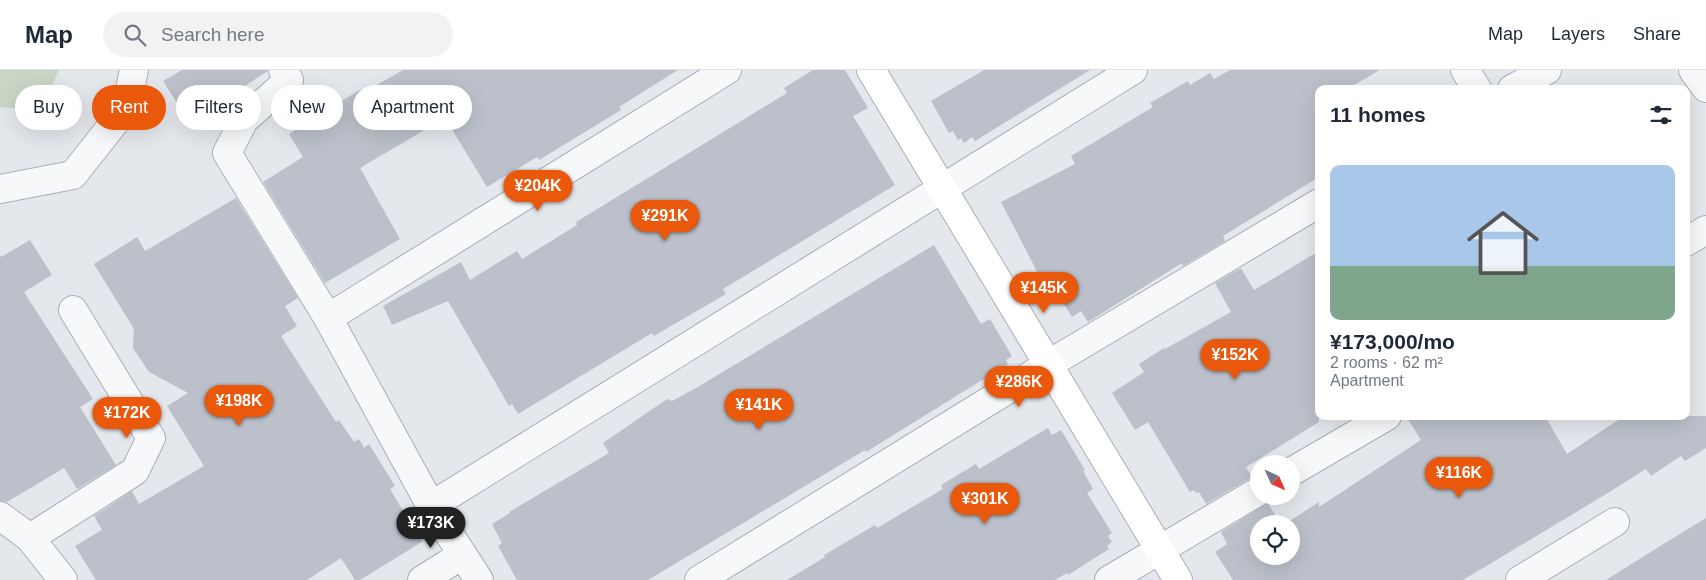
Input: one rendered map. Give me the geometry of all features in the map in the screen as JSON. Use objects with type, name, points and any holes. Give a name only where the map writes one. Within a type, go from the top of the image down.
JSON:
[{"type":"street","points":[[0,189],[73,175],[126,108],[134,70]]},
{"type":"street","points":[[328,318],[727,70]]},
{"type":"street","points":[[871,70],[1178,580]]},
{"type":"street","points":[[431,506],[1132,70]]},
{"type":"street","points":[[1465,70],[1474,85]]},
{"type":"street","points":[[1519,85],[1546,70]]},
{"type":"street","points":[[1693,70],[1706,88]]},
{"type":"street","points":[[293,73],[244,120],[227,153],[328,318],[431,506],[479,580]]},
{"type":"street","points":[[699,580],[1049,364],[1315,205]]},
{"type":"street","points":[[1690,240],[1706,230]]},
{"type":"street","points":[[30,538],[135,471],[152,438],[73,310]]},
{"type":"street","points":[[1300,467],[1380,420]]},
{"type":"street","points":[[1109,580],[1250,496]]},
{"type":"street","points":[[0,516],[30,538],[63,580]]},
{"type":"street","points":[[1520,580],[1615,522]]},
{"type":"street","points":[[422,580],[462,554]]},
{"type":"green space","points":[[0,70],[59,70],[52,85],[15,85],[15,108],[0,107]]},
{"type":"building","points":[[182,70],[268,71],[246,85],[176,85],[176,102],[163,81]]},
{"type":"building","points":[[403,70],[678,70],[619,107],[621,110],[539,160],[537,157],[487,187],[452,130],[472,130],[472,85],[377,85]]},
{"type":"building","points":[[813,70],[845,70],[868,108],[853,116],[895,185],[723,289],[726,294],[654,336],[652,333],[518,414],[512,404],[509,406],[448,301],[392,325],[383,306],[461,262],[470,280],[517,251],[522,259],[577,225],[576,222],[787,93],[784,88]]},
{"type":"building","points":[[984,70],[1090,70],[975,141],[972,137],[964,143],[961,138],[958,140],[953,131],[949,133],[931,101]]},
{"type":"building","points":[[1230,70],[1380,70],[1354,85],[1315,85],[1315,179],[1223,236],[1225,241],[1183,266],[1182,263],[1088,322],[1081,311],[1072,317],[1050,282],[1044,285],[1001,202],[1075,164],[1071,156],[1153,107],[1150,103],[1188,81],[1190,85],[1210,73],[1214,79]]},
{"type":"building","points":[[353,94],[353,130],[425,130],[360,168],[400,239],[325,283],[263,182],[303,157],[289,134],[295,130],[343,130],[343,100]]},
{"type":"building","points":[[236,198],[298,298],[285,306],[297,326],[281,336],[336,422],[339,420],[354,442],[359,439],[364,448],[369,444],[395,486],[390,489],[422,542],[360,580],[355,580],[341,558],[307,580],[96,580],[75,546],[102,530],[94,516],[132,491],[139,504],[204,466],[167,406],[188,393],[149,372],[133,348],[134,329],[94,264],[137,237],[145,251]]},
{"type":"building","points":[[30,240],[52,275],[24,292],[93,399],[80,407],[116,465],[77,489],[64,468],[7,502],[0,501],[0,255],[1,257]]},
{"type":"building","points":[[934,245],[981,324],[990,319],[1012,356],[1006,360],[1008,364],[866,452],[865,450],[648,580],[517,580],[498,546],[502,543],[492,524],[609,453],[603,443],[667,399],[672,401],[696,388]]},
{"type":"building","points":[[1315,253],[1315,420],[1319,420],[1319,422],[1265,455],[1250,455],[1250,465],[1246,467],[1250,474],[1250,478],[1206,504],[1199,492],[1196,493],[1194,490],[1190,492],[1148,422],[1135,430],[1112,393],[1144,372],[1139,364],[1164,348],[1231,312],[1215,283],[1241,268],[1254,290]]},
{"type":"building","points":[[1690,416],[1706,416],[1706,448],[1685,461],[1681,456],[1651,476],[1646,469],[1463,580],[1233,580],[1215,552],[1227,544],[1221,532],[1265,505],[1269,505],[1275,515],[1250,515],[1250,565],[1300,565],[1299,515],[1319,502],[1319,507],[1421,440],[1408,420],[1547,420],[1567,454],[1618,420],[1690,420]]},
{"type":"building","points":[[1048,428],[1052,435],[1061,430],[1085,470],[1083,471],[1093,489],[1087,493],[1112,533],[1108,536],[1112,542],[1107,546],[1109,549],[1068,575],[1067,573],[1055,580],[787,580],[825,557],[824,555],[875,525],[877,528],[943,489],[941,485],[976,464],[979,469]]},
{"type":"building","points":[[1706,518],[1706,580],[1606,580],[1665,543]]}]
